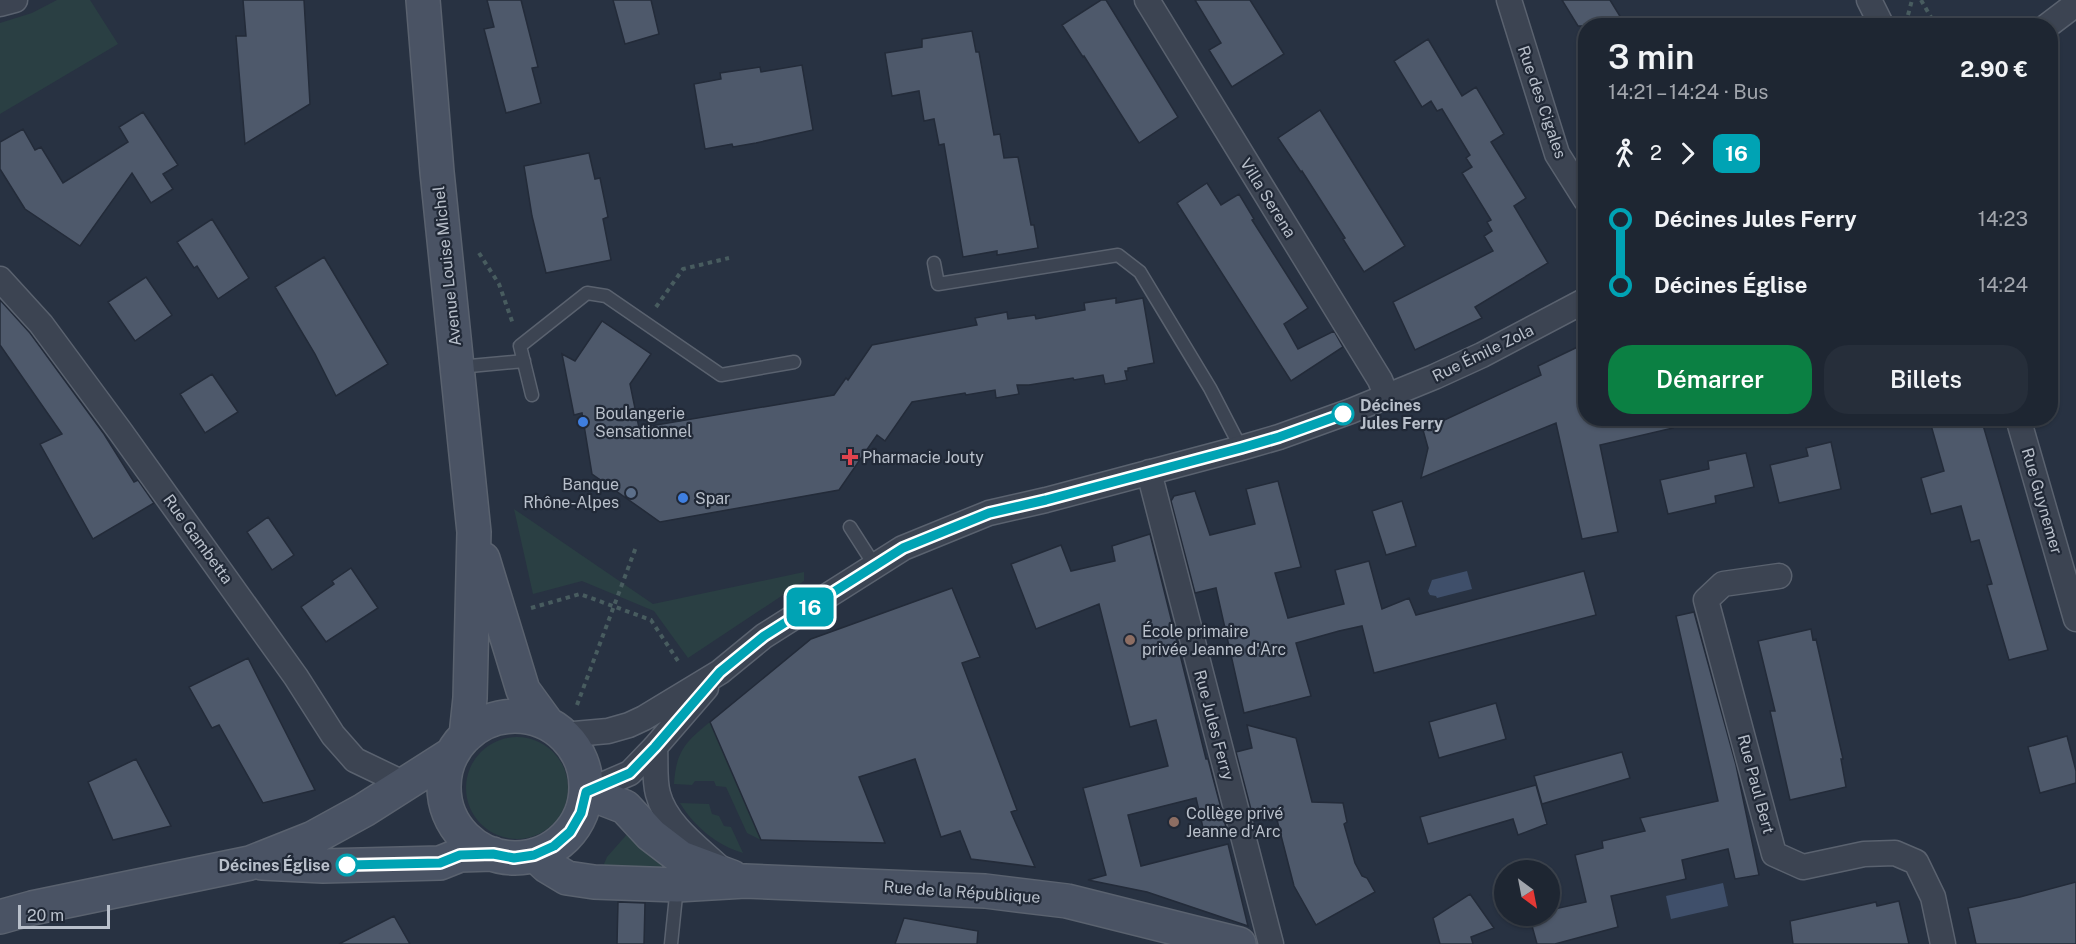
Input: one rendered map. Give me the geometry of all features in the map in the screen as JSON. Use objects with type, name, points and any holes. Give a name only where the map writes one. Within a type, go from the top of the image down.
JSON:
[{"type":"street","points":[[0,4],[15,0]]},
{"type":"street","name":"Avenue Louise Michel","points":[[423,0],[437,172],[474,532],[471,688],[459,745]]},
{"type":"street","name":"Villa Serena","points":[[1147,0],[1380,380],[1387,397]]},
{"type":"street","name":"Rue des Cigales","points":[[1509,0],[1557,154],[1578,187]]},
{"type":"street","points":[[1869,0],[1878,18]]},
{"type":"street","points":[[2058,18],[2076,4]]},
{"type":"street","name":"Rue Gambetta","points":[[0,279],[41,324],[120,431],[296,677],[333,735],[355,760],[405,784]]},
{"type":"street","name":"Rue Émile Zola","points":[[555,729],[608,730],[628,725],[720,672],[764,636],[903,548],[989,513],[1279,437],[1387,397],[1482,355],[1578,304]]},
{"type":"street","name":"Rue Guynemer","points":[[2020,426],[2076,619]]},
{"type":"street","name":"Rue Jules Ferry","points":[[1149,472],[1271,944]]},
{"type":"street","name":"Avenue Louise Michel","points":[[474,532],[523,690],[555,729]]},
{"type":"street","name":"Rue Paul Bert","points":[[1779,576],[1723,584],[1706,600],[1774,854],[1803,867],[1864,854],[1895,853],[1916,862],[1933,897],[1943,944]]},
{"type":"street","name":"Rue Émile Zola","points":[[586,792],[630,773],[720,672]]},
{"type":"street","points":[[0,917],[32,908],[250,863],[313,838],[405,784],[459,745],[484,723],[506,716],[528,717],[555,729],[577,751],[584,771],[586,792],[581,813],[570,832],[554,846],[534,855],[514,858],[493,854],[460,855],[440,863],[323,866],[250,863]]},
{"type":"street","points":[[459,745],[445,773],[444,794],[449,814],[459,831],[474,845],[493,854]]},
{"type":"street","points":[[655,747],[658,793],[663,807],[679,828],[736,878]]},
{"type":"street","points":[[586,792],[625,807],[651,835],[679,871]]},
{"type":"street","name":"Rue de la République","points":[[534,855],[567,878],[594,882],[679,871],[736,878],[997,892],[1067,901],[1218,941]]},
{"type":"lane","points":[[934,263],[938,284],[1118,255],[1140,272],[1210,388],[1241,448]]},
{"type":"lane","points":[[532,395],[520,346],[587,293],[606,296],[721,375],[794,362]]},
{"type":"lane","points":[[457,367],[524,361]]},
{"type":"lane","points":[[850,527],[875,566]]},
{"type":"lane","points":[[671,944],[679,871]]},
{"type":"path","points":[[1921,0],[1931,18]]},
{"type":"path","points":[[473,244],[499,284],[520,346]]},
{"type":"path","points":[[645,322],[683,269],[729,258]]},
{"type":"path","points":[[577,705],[636,547]]},
{"type":"path","points":[[528,609],[580,594],[651,620],[684,670]]},
{"type":"green space","points":[[57,0],[90,0],[118,44],[0,114],[0,23],[32,13]]},
{"type":"green space","points":[[514,509],[653,604],[804,572],[804,581],[688,658],[654,611],[582,581],[533,594]]},
{"type":"green space","points":[[710,722],[761,840],[747,833],[726,787],[716,786],[714,781],[695,781],[692,785],[674,784],[677,764],[683,748]]},
{"type":"green space","points":[[517,737],[546,745],[560,759],[568,788],[560,817],[546,831],[517,839],[488,831],[474,817],[466,788],[474,759],[488,745]]},
{"type":"green space","points":[[680,803],[709,804],[712,814],[719,816],[724,826],[731,827],[743,853],[707,834]]},
{"type":"green space","points":[[629,832],[661,863],[661,869],[600,873],[607,857]]},
{"type":"water","points":[[1467,571],[1472,589],[1437,598],[1430,595],[1428,591],[1432,580]]},
{"type":"water","points":[[1723,883],[1728,906],[1671,919],[1666,896]]},
{"type":"building","points":[[243,0],[304,0],[310,104],[245,144],[236,36],[246,36]]},
{"type":"building","points":[[487,0],[521,0],[538,67],[532,68],[541,103],[506,113],[484,29],[494,27]]},
{"type":"building","points":[[613,0],[651,0],[659,34],[625,44]]},
{"type":"building","points":[[1101,0],[1106,0],[1178,117],[1139,143],[1062,25]]},
{"type":"building","points":[[1195,0],[1250,0],[1284,54],[1232,87],[1209,50],[1221,43]]},
{"type":"building","points":[[1562,0],[1610,0],[1621,18],[1578,18],[1578,26]]},
{"type":"building","points":[[972,31],[976,52],[979,52],[994,135],[1000,134],[1004,158],[1018,157],[1031,225],[1034,225],[1038,248],[997,255],[997,251],[963,257],[944,144],[939,145],[934,119],[924,121],[919,91],[892,96],[885,53],[922,47],[922,39]]},
{"type":"building","points":[[1428,39],[1462,96],[1476,87],[1504,134],[1491,142],[1526,198],[1514,206],[1548,263],[1475,307],[1482,318],[1415,350],[1393,302],[1493,251],[1484,236],[1492,231],[1487,222],[1491,220],[1462,173],[1472,167],[1466,158],[1470,155],[1442,109],[1437,111],[1431,101],[1422,107],[1394,61]]},
{"type":"building","points":[[802,65],[813,130],[756,143],[733,147],[732,144],[705,149],[694,84],[721,79],[720,73],[760,67],[761,72]]},
{"type":"building","points":[[1320,110],[1405,246],[1364,272],[1302,171],[1278,138]]},
{"type":"building","points":[[143,112],[178,165],[163,174],[173,189],[151,203],[132,173],[80,246],[25,209],[0,169],[0,142],[23,129],[35,150],[41,147],[63,183],[128,142],[119,127]]},
{"type":"building","points":[[589,153],[595,179],[600,178],[608,217],[603,219],[611,260],[546,273],[532,216],[524,166]]},
{"type":"building","points":[[1207,183],[1221,205],[1239,194],[1254,219],[1252,220],[1308,308],[1284,324],[1298,349],[1334,331],[1343,347],[1291,381],[1177,203]]},
{"type":"building","points":[[212,219],[249,278],[218,299],[197,266],[194,268],[177,242]]},
{"type":"building","points":[[324,257],[388,364],[336,396],[315,354],[275,287]]},
{"type":"building","points":[[146,277],[172,315],[135,341],[108,302]]},
{"type":"building","points":[[1116,298],[1116,303],[1143,298],[1154,363],[1128,368],[1128,371],[1125,371],[1127,380],[1105,384],[1103,375],[1074,380],[1073,378],[1017,385],[1019,394],[996,398],[995,390],[912,402],[885,441],[877,435],[839,490],[660,522],[592,474],[582,413],[574,415],[562,354],[575,361],[602,321],[651,354],[630,384],[639,428],[834,395],[846,378],[848,380],[872,345],[977,325],[975,318],[1007,312],[1008,319],[1035,315],[1036,319],[1085,310],[1084,303]]},
{"type":"building","points":[[0,300],[30,333],[104,434],[134,482],[138,480],[154,503],[93,539],[40,444],[62,434],[0,345]]},
{"type":"building","points":[[1578,347],[1578,426],[1673,426],[1673,428],[1600,445],[1618,532],[1582,539],[1556,423],[1421,478],[1428,448],[1423,430],[1541,375],[1538,366]]},
{"type":"building","points":[[212,374],[238,412],[205,433],[180,394]]},
{"type":"building","points":[[1931,426],[1983,426],[2048,650],[2009,660],[1987,585],[1992,584],[1979,540],[1971,542],[1961,506],[1931,514],[1921,478],[1944,471]]},
{"type":"building","points":[[1831,442],[1841,489],[1779,503],[1770,465],[1808,456],[1806,448]]},
{"type":"building","points":[[1746,453],[1754,487],[1715,496],[1716,503],[1668,514],[1660,480],[1709,469],[1708,461]]},
{"type":"building","points":[[1278,481],[1301,567],[1275,573],[1288,618],[1344,604],[1335,570],[1369,561],[1382,609],[1409,598],[1416,615],[1584,571],[1596,615],[1374,673],[1362,626],[1339,631],[1296,643],[1311,696],[1244,713],[1216,588],[1195,593],[1171,501],[1174,496],[1195,491],[1210,535],[1255,524],[1246,489]]},
{"type":"building","points":[[1402,501],[1416,546],[1386,555],[1372,511]]},
{"type":"building","points":[[268,517],[294,555],[272,570],[247,532]]},
{"type":"building","points":[[1150,534],[1206,759],[1208,759],[1226,827],[1204,832],[1196,798],[1128,815],[1141,866],[1228,844],[1248,926],[1147,892],[1088,880],[1106,875],[1083,788],[1168,766],[1156,720],[1130,727],[1099,604],[1036,629],[1011,564],[1061,545],[1071,571],[1115,561],[1112,546]]},
{"type":"building","points":[[351,568],[378,608],[326,642],[301,607],[334,584],[332,581]]},
{"type":"building","points":[[952,588],[980,657],[962,663],[1017,810],[1011,812],[1035,867],[971,859],[960,831],[941,837],[915,759],[859,777],[885,843],[761,840],[710,722],[811,639]]},
{"type":"building","points":[[1694,612],[1736,765],[1759,875],[1735,879],[1728,849],[1682,860],[1686,879],[1611,896],[1618,927],[1555,944],[1537,944],[1532,926],[1560,926],[1560,908],[1586,902],[1575,855],[1603,848],[1602,841],[1645,831],[1640,818],[1718,801],[1676,616]]},
{"type":"building","points":[[1811,629],[1813,640],[1816,639],[1843,759],[1841,759],[1846,787],[1790,800],[1770,711],[1775,711],[1758,641]]},
{"type":"building","points":[[248,658],[315,790],[263,803],[219,725],[212,728],[189,687]]},
{"type":"building","points":[[1496,703],[1506,739],[1439,758],[1429,722]]},
{"type":"building","points":[[1247,725],[1296,738],[1312,802],[1343,803],[1347,822],[1344,824],[1355,863],[1375,892],[1316,925],[1294,886],[1276,816],[1254,821],[1236,752],[1252,748]]},
{"type":"building","points":[[2067,736],[2076,771],[2076,783],[2040,793],[2028,747]]},
{"type":"building","points":[[1622,752],[1630,778],[1542,804],[1534,776]]},
{"type":"building","points":[[136,759],[171,826],[113,840],[88,782]]},
{"type":"building","points":[[1536,785],[1547,824],[1518,835],[1513,819],[1428,844],[1420,817]]},
{"type":"building","points":[[2076,882],[2076,944],[1976,944],[1968,908]]},
{"type":"building","points":[[1470,894],[1494,928],[1471,937],[1473,944],[1440,944],[1433,918]]},
{"type":"building","points":[[1899,901],[1909,944],[1793,944],[1790,921],[1876,902],[1877,906]]},
{"type":"building","points":[[618,902],[645,903],[644,944],[617,944]]},
{"type":"building","points":[[394,916],[410,944],[339,944]]},
{"type":"building","points":[[904,918],[978,931],[977,944],[895,944]]},
{"type":"bus line","name":"16","points":[[347,865],[440,863],[460,855],[493,854],[514,858],[534,855],[554,846],[570,832],[581,813],[586,792],[630,773],[720,672],[764,636],[903,548],[989,513],[1241,448],[1343,414]]},
{"type":"place","name":"Décines Jules Ferry","points":[[1343,414]]},
{"type":"place","name":"Boulangerie Sensationnel","points":[[583,422]]},
{"type":"place","name":"Pharmacie Jouty","points":[[850,457]]},
{"type":"place","name":"Banque Rhône-Alpes","points":[[631,493]]},
{"type":"place","name":"Spar","points":[[683,498]]},
{"type":"place","name":"École primaire privée Jeanne d'Arc","points":[[1130,640]]},
{"type":"place","name":"Collège privé Jeanne d'Arc","points":[[1174,822]]},
{"type":"place","name":"Décines Église","points":[[347,865]]}]
